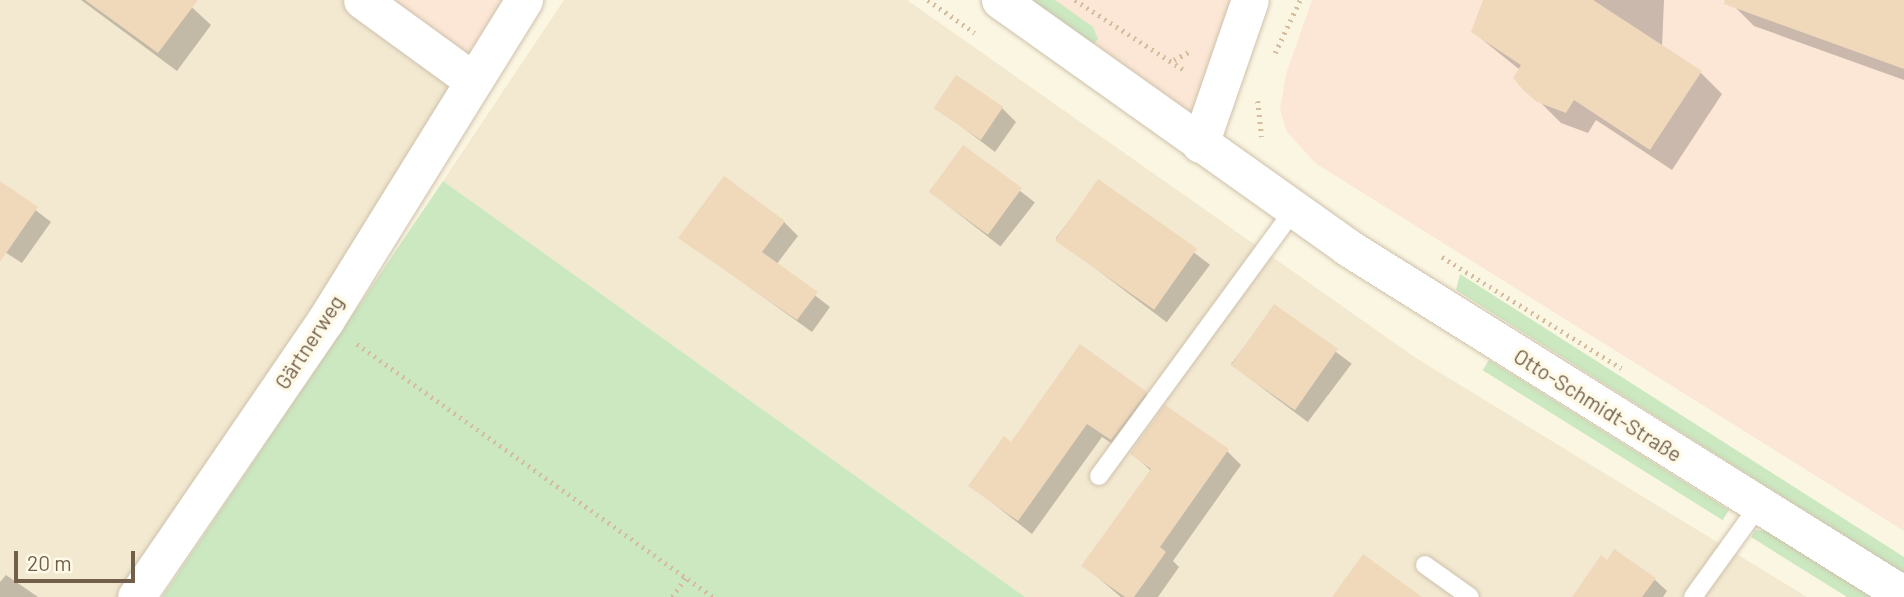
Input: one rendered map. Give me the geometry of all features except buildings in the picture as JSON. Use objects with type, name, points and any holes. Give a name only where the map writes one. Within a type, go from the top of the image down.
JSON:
[{"type":"street","points":[[362,0],[472,80]]},
{"type":"street","name":"Gärtnerweg","points":[[136,597],[325,321],[524,0]]},
{"type":"street","name":"Otto-Schmidt-Straße","points":[[1000,0],[1199,144],[1412,290],[1904,595]]},
{"type":"street","points":[[1199,144],[1251,0]]},
{"type":"lane","points":[[1099,476],[1294,210]]},
{"type":"lane","points":[[1693,597],[1759,505]]},
{"type":"lane","points":[[1425,565],[1470,597]]},
{"type":"path","points":[[1075,0],[1155,55],[1174,60]]},
{"type":"path","points":[[1271,65],[1300,0]]},
{"type":"path","points":[[1258,98],[1262,142]]},
{"type":"path","points":[[1435,254],[1461,265],[1625,371]]},
{"type":"path","points":[[325,321],[713,597]]},
{"type":"path","points":[[673,597],[686,577]]},
{"type":"shaded area","points":[[0,0],[367,0],[466,71],[123,597],[0,597]]},
{"type":"shaded area","points":[[370,0],[515,0],[466,71]]},
{"type":"shaded area","points":[[564,0],[907,0],[1416,358],[1807,597],[1025,597],[443,181]]},
{"type":"shaded area","points":[[1005,0],[1249,0],[1200,138]]},
{"type":"shaded area","points":[[1312,0],[1904,0],[1904,531],[1315,163],[1287,132],[1280,110],[1286,74]]},
{"type":"green space","points":[[1031,0],[1055,0],[1093,27],[1098,39],[1093,45]]},
{"type":"green space","points":[[443,181],[1025,597],[162,597]]},
{"type":"green space","points":[[1460,274],[1904,557],[1904,573],[1456,290]]},
{"type":"green space","points":[[1489,360],[1729,510],[1723,520],[1483,370]]},
{"type":"green space","points":[[1755,530],[1768,531],[1871,597],[1847,597],[1751,537]]}]
